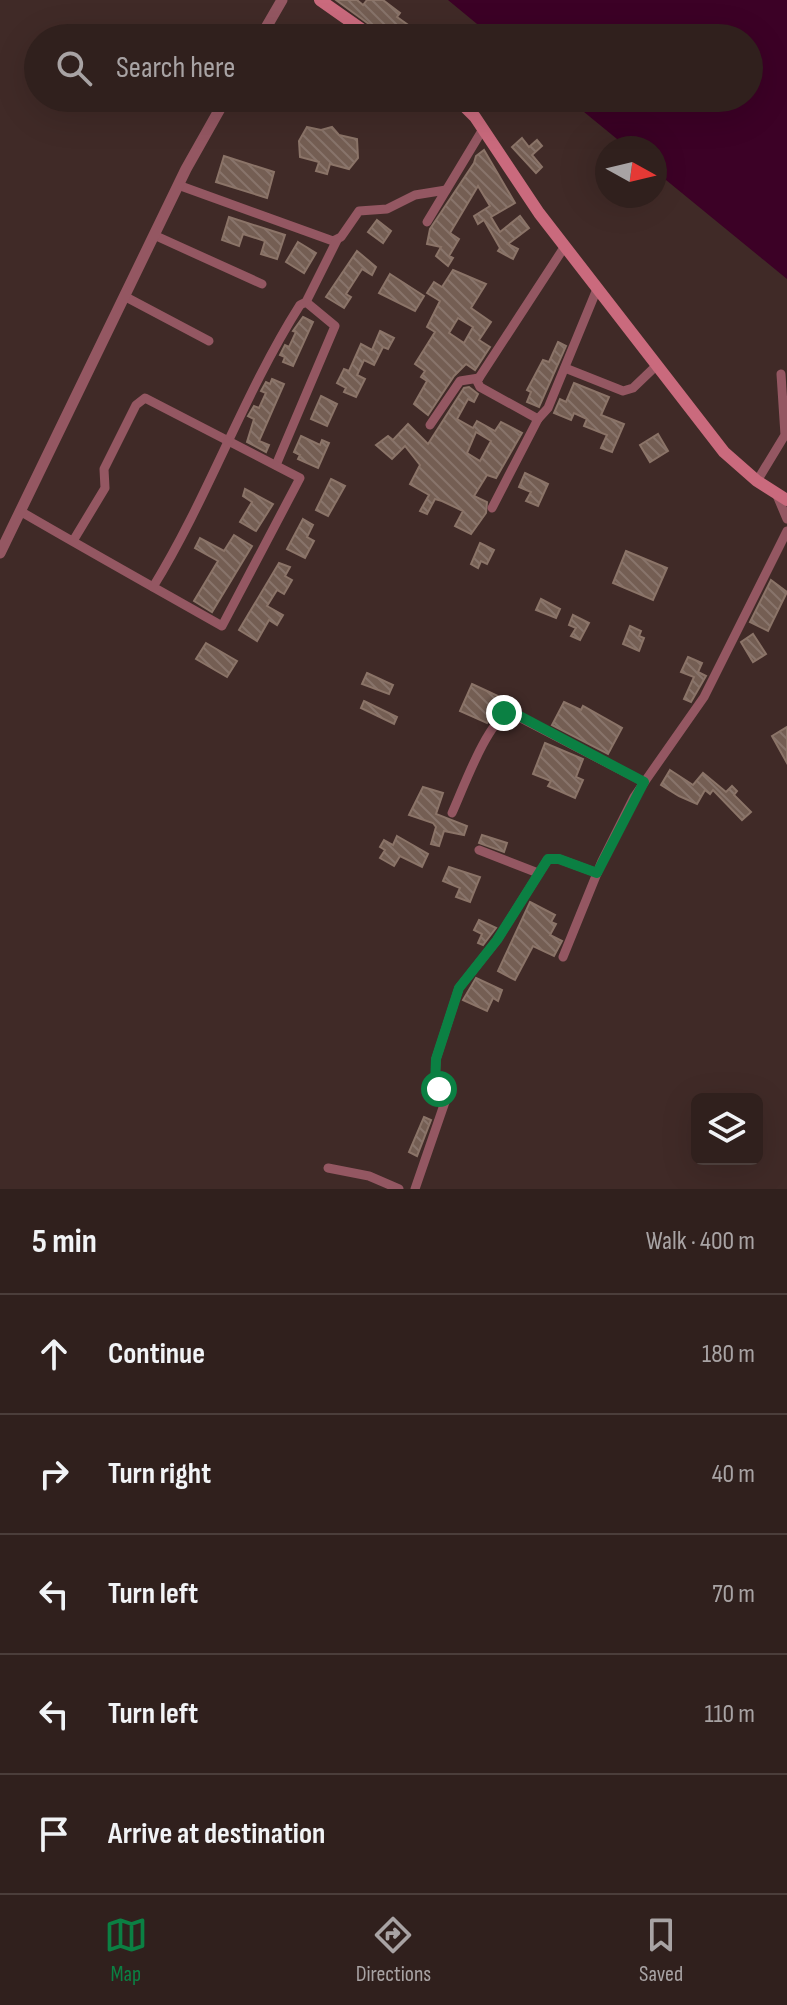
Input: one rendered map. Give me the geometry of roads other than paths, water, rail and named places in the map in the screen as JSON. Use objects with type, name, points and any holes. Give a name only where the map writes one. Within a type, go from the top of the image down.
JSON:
[{"type":"main road","points":[[320,0],[354,24]]},
{"type":"main road","points":[[468,112],[597,289],[724,452],[757,481],[782,496]]},
{"type":"street","points":[[268,24],[282,0]]},
{"type":"street","points":[[0,553],[178,185],[218,112]]},
{"type":"street","points":[[427,222],[483,129]]},
{"type":"street","points":[[178,185],[337,240]]},
{"type":"street","points":[[153,587],[183,539],[274,345],[300,305],[306,302],[337,240],[359,211],[387,209],[415,195],[446,190]]},
{"type":"street","points":[[154,235],[262,284]]},
{"type":"street","points":[[538,419],[480,387],[479,378],[565,246]]},
{"type":"street","points":[[492,508],[538,419],[548,408],[597,289]]},
{"type":"street","points":[[124,296],[209,341]]},
{"type":"street","points":[[276,465],[335,326],[306,302]]},
{"type":"street","points":[[565,368],[623,391],[633,388],[657,365]]},
{"type":"street","points":[[757,481],[785,435],[781,374]]},
{"type":"street","points":[[430,425],[460,381],[479,378]]},
{"type":"street","points":[[20,511],[222,626],[300,478],[155,401],[141,399],[104,469],[105,488],[73,541]]},
{"type":"street","points":[[782,496],[787,519]]},
{"type":"street","points":[[563,957],[597,873],[644,782],[704,697],[787,531]]},
{"type":"street","points":[[452,813],[484,744],[500,717],[509,712],[644,782]]},
{"type":"street","points":[[479,850],[538,873]]},
{"type":"street","points":[[415,1189],[446,1099],[446,1091],[435,1085],[436,1059],[459,988],[497,940],[550,857],[597,873]]},
{"type":"street","points":[[328,1168],[369,1176],[399,1189]]}]
